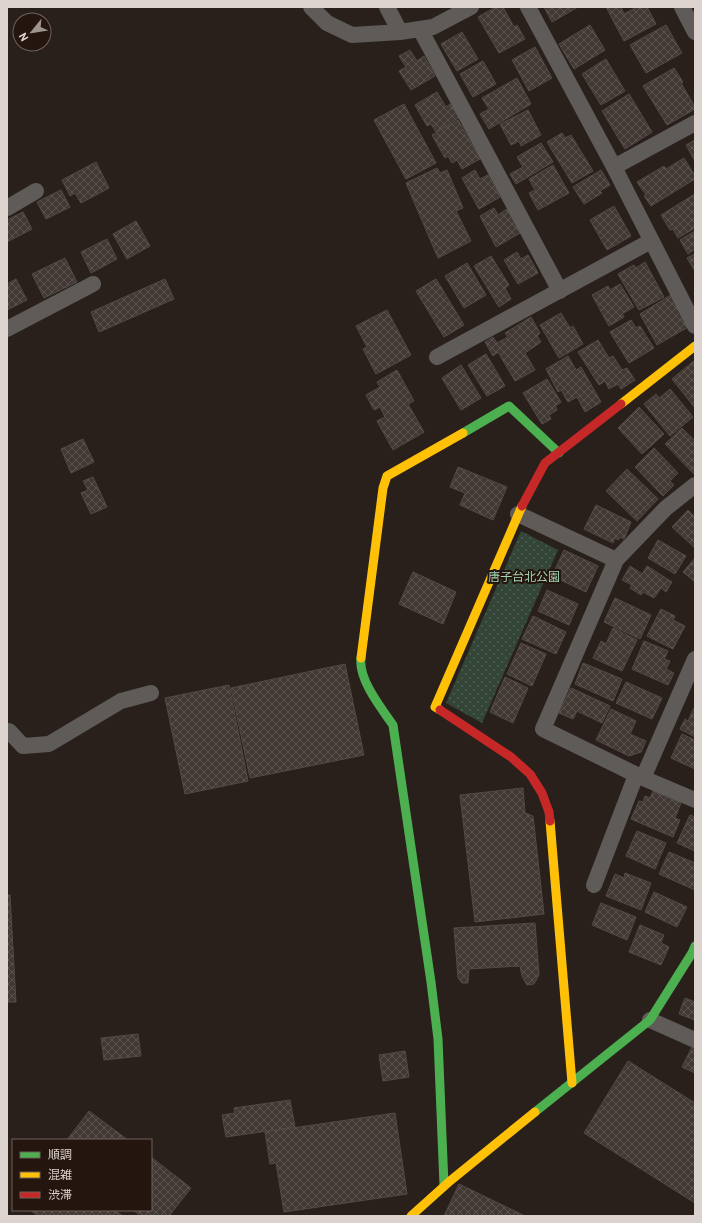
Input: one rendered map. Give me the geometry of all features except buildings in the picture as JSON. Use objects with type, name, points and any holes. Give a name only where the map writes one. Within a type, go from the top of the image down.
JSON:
[{"type":"street","points":[[311,7],[327,23],[352,35],[400,32],[433,27],[471,7]]},
{"type":"street","points":[[387,7],[400,32]]},
{"type":"street","points":[[528,7],[614,167],[695,326]]},
{"type":"street","points":[[682,7],[695,32]]},
{"type":"street","points":[[420,29],[560,291]]},
{"type":"street","points":[[614,167],[695,123]]},
{"type":"street","points":[[7,208],[36,191]]},
{"type":"street","points":[[437,357],[652,241]]},
{"type":"street","points":[[7,328],[93,284]]},
{"type":"street","points":[[572,1083],[549,812],[542,793],[530,774],[511,757],[435,707],[518,514],[545,463],[695,346]]},
{"type":"street","points":[[444,1185],[438,1039],[393,725],[372,695],[360,666],[383,488],[387,476],[509,406],[559,453]]},
{"type":"street","points":[[695,485],[666,508],[616,560],[543,728],[640,776],[695,800]]},
{"type":"street","points":[[518,514],[616,560]]},
{"type":"street","points":[[594,885],[640,776],[695,659]]},
{"type":"street","points":[[8,730],[23,746],[48,744],[120,701],[151,693]]},
{"type":"street","points":[[411,1216],[444,1185],[650,1020],[695,946]]},
{"type":"street","points":[[650,1020],[695,1040]]},
{"type":"green space","name":"唐子台北公園","points":[[521,531],[558,550],[482,723],[446,703]]},
{"type":"traffic: fast","points":[[463,433],[509,406],[559,453]]},
{"type":"traffic: fast","points":[[361,658],[363,675],[371,693],[393,725],[438,1039],[444,1185]]},
{"type":"traffic: fast","points":[[535,1112],[650,1020],[695,946]]},
{"type":"traffic: slow","points":[[621,404],[695,346]]},
{"type":"traffic: slow","points":[[361,658],[383,488],[387,476],[463,433]]},
{"type":"traffic: slow","points":[[440,710],[435,707],[522,506]]},
{"type":"traffic: slow","points":[[550,821],[572,1083]]},
{"type":"traffic: slow","points":[[411,1216],[450,1181],[535,1112]]},
{"type":"traffic: jam","points":[[522,506],[545,463],[621,404]]},
{"type":"traffic: jam","points":[[440,710],[511,757],[530,774],[542,793],[549,812],[550,821]]}]
